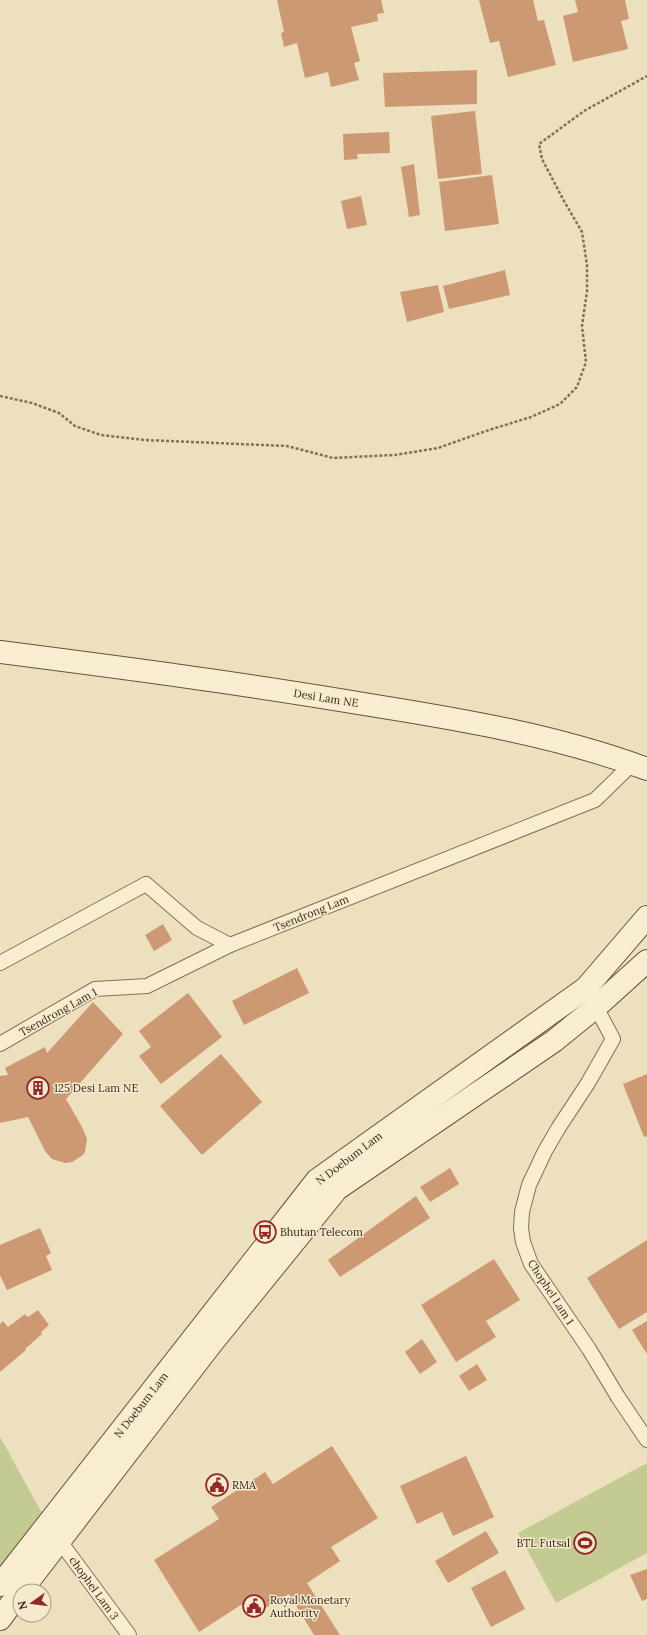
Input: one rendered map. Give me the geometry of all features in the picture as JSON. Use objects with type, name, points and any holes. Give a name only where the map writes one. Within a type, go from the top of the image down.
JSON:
[{"type":"main road","name":"Desi Lam NE","points":[[0,652],[206,678],[465,720],[547,738],[640,767]]},
{"type":"main road","name":"N Doebum Lam","points":[[0,1585],[317,1180],[586,988],[647,917]]},
{"type":"main road","name":"N Doebum Lam","points":[[28,1583],[59,1540],[217,1336],[337,1189],[554,1041],[596,1007],[647,961]]},
{"type":"main road","name":"N Doebum Lam","points":[[0,1619],[12,1604]]},
{"type":"lane","name":"Tsendrong Lam","points":[[230,945],[595,800],[640,767]]},
{"type":"lane","points":[[0,963],[146,884],[197,928],[230,945]]},
{"type":"lane","name":"Tsendrong Lam 1","points":[[0,1044],[95,989],[147,986],[230,945]]},
{"type":"lane","name":"Chophel Lam 1","points":[[596,1007],[613,1039],[588,1083],[559,1126],[545,1151],[527,1192],[522,1212],[521,1228],[523,1242],[531,1264],[589,1349],[618,1397],[647,1440]]},
{"type":"lane","name":"chophel Lam 3","points":[[59,1540],[129,1635]]},
{"type":"path","points":[[0,396],[32,403],[59,413],[75,426],[101,435],[145,440],[287,446],[333,458],[395,456],[438,448],[531,417],[560,404],[577,386],[586,362],[582,326],[587,291],[587,265],[582,232],[542,158],[539,144],[584,111],[647,76]]},
{"type":"green space","points":[[0,1437],[42,1513],[0,1569]]},
{"type":"green space","name":"BTL Futsal","points":[[647,1463],[647,1553],[556,1603],[518,1533]]},
{"type":"building","points":[[277,0],[381,0],[384,13],[377,14],[378,21],[351,27],[360,61],[354,63],[359,80],[331,87],[328,72],[305,78],[297,43],[284,47],[281,33],[284,32]]},
{"type":"building","points":[[479,0],[533,0],[538,21],[544,20],[556,65],[508,77],[499,41],[490,43]]},
{"type":"building","points":[[575,0],[625,0],[629,19],[621,21],[628,49],[573,62],[563,16],[578,12]]},
{"type":"building","points":[[477,70],[477,104],[385,107],[383,73]]},
{"type":"building","points":[[475,111],[482,174],[438,179],[431,116]]},
{"type":"building","points":[[389,132],[390,153],[357,154],[358,159],[344,160],[343,134]]},
{"type":"building","points":[[414,164],[420,215],[409,217],[401,167]]},
{"type":"building","points":[[492,175],[499,224],[445,231],[439,182]]},
{"type":"building","points":[[361,196],[367,225],[347,229],[341,201]]},
{"type":"building","points":[[505,270],[510,295],[449,309],[443,286]]},
{"type":"building","points":[[438,285],[444,312],[407,322],[400,292]]},
{"type":"building","points":[[163,924],[172,940],[154,951],[145,935]]},
{"type":"building","points":[[297,968],[309,993],[244,1025],[232,1001]]},
{"type":"building","points":[[188,993],[222,1037],[161,1084],[139,1056],[151,1047],[139,1031]]},
{"type":"building","name":"125 Desi Lam NE","points":[[93,1002],[123,1034],[66,1099],[87,1139],[85,1152],[83,1155],[72,1162],[65,1163],[52,1159],[45,1151],[28,1117],[0,1123],[0,1076],[8,1075],[5,1068],[45,1047],[47,1053]]},
{"type":"building","points":[[221,1054],[262,1102],[202,1155],[160,1106]]},
{"type":"building","points":[[647,1074],[647,1136],[644,1137],[623,1084]]},
{"type":"building","points":[[450,1168],[459,1184],[430,1202],[420,1187]]},
{"type":"building","points":[[416,1196],[430,1218],[340,1277],[328,1260]]},
{"type":"building","points":[[40,1228],[51,1253],[46,1256],[52,1270],[7,1290],[0,1275],[0,1245]]},
{"type":"building","points":[[647,1240],[647,1312],[619,1329],[587,1278]]},
{"type":"building","points":[[494,1259],[520,1300],[486,1321],[496,1337],[456,1362],[421,1305]]},
{"type":"building","points":[[38,1310],[49,1325],[41,1332],[42,1334],[25,1349],[26,1350],[0,1372],[0,1324],[3,1321],[8,1327],[25,1314],[28,1317]]},
{"type":"building","points":[[647,1321],[647,1354],[632,1330]]},
{"type":"building","points":[[422,1339],[437,1362],[420,1374],[405,1352]]},
{"type":"building","points":[[477,1364],[487,1380],[469,1391],[459,1376]]},
{"type":"building","points":[[332,1446],[378,1518],[331,1547],[340,1561],[307,1583],[340,1635],[314,1635],[289,1594],[255,1614],[247,1601],[199,1632],[154,1560],[219,1519],[211,1507],[265,1472],[273,1484]]},
{"type":"building","points":[[466,1456],[494,1517],[453,1536],[442,1512],[417,1524],[400,1486]]},
{"type":"building","points":[[486,1531],[499,1553],[448,1583],[435,1561]]},
{"type":"building","points":[[647,1569],[647,1599],[642,1601],[630,1575]]},
{"type":"building","points":[[505,1570],[525,1609],[491,1627],[471,1588]]},
{"type":"place","name":"125 Desi Lam NE","points":[[38,1088]]},
{"type":"place","name":"Bhutan Telecom","points":[[265,1232]]},
{"type":"place","name":"RMA","points":[[217,1485]]},
{"type":"place","name":"BTL Futsal","points":[[585,1543]]},
{"type":"place","name":"Royal Monetary Authority","points":[[254,1606]]}]
